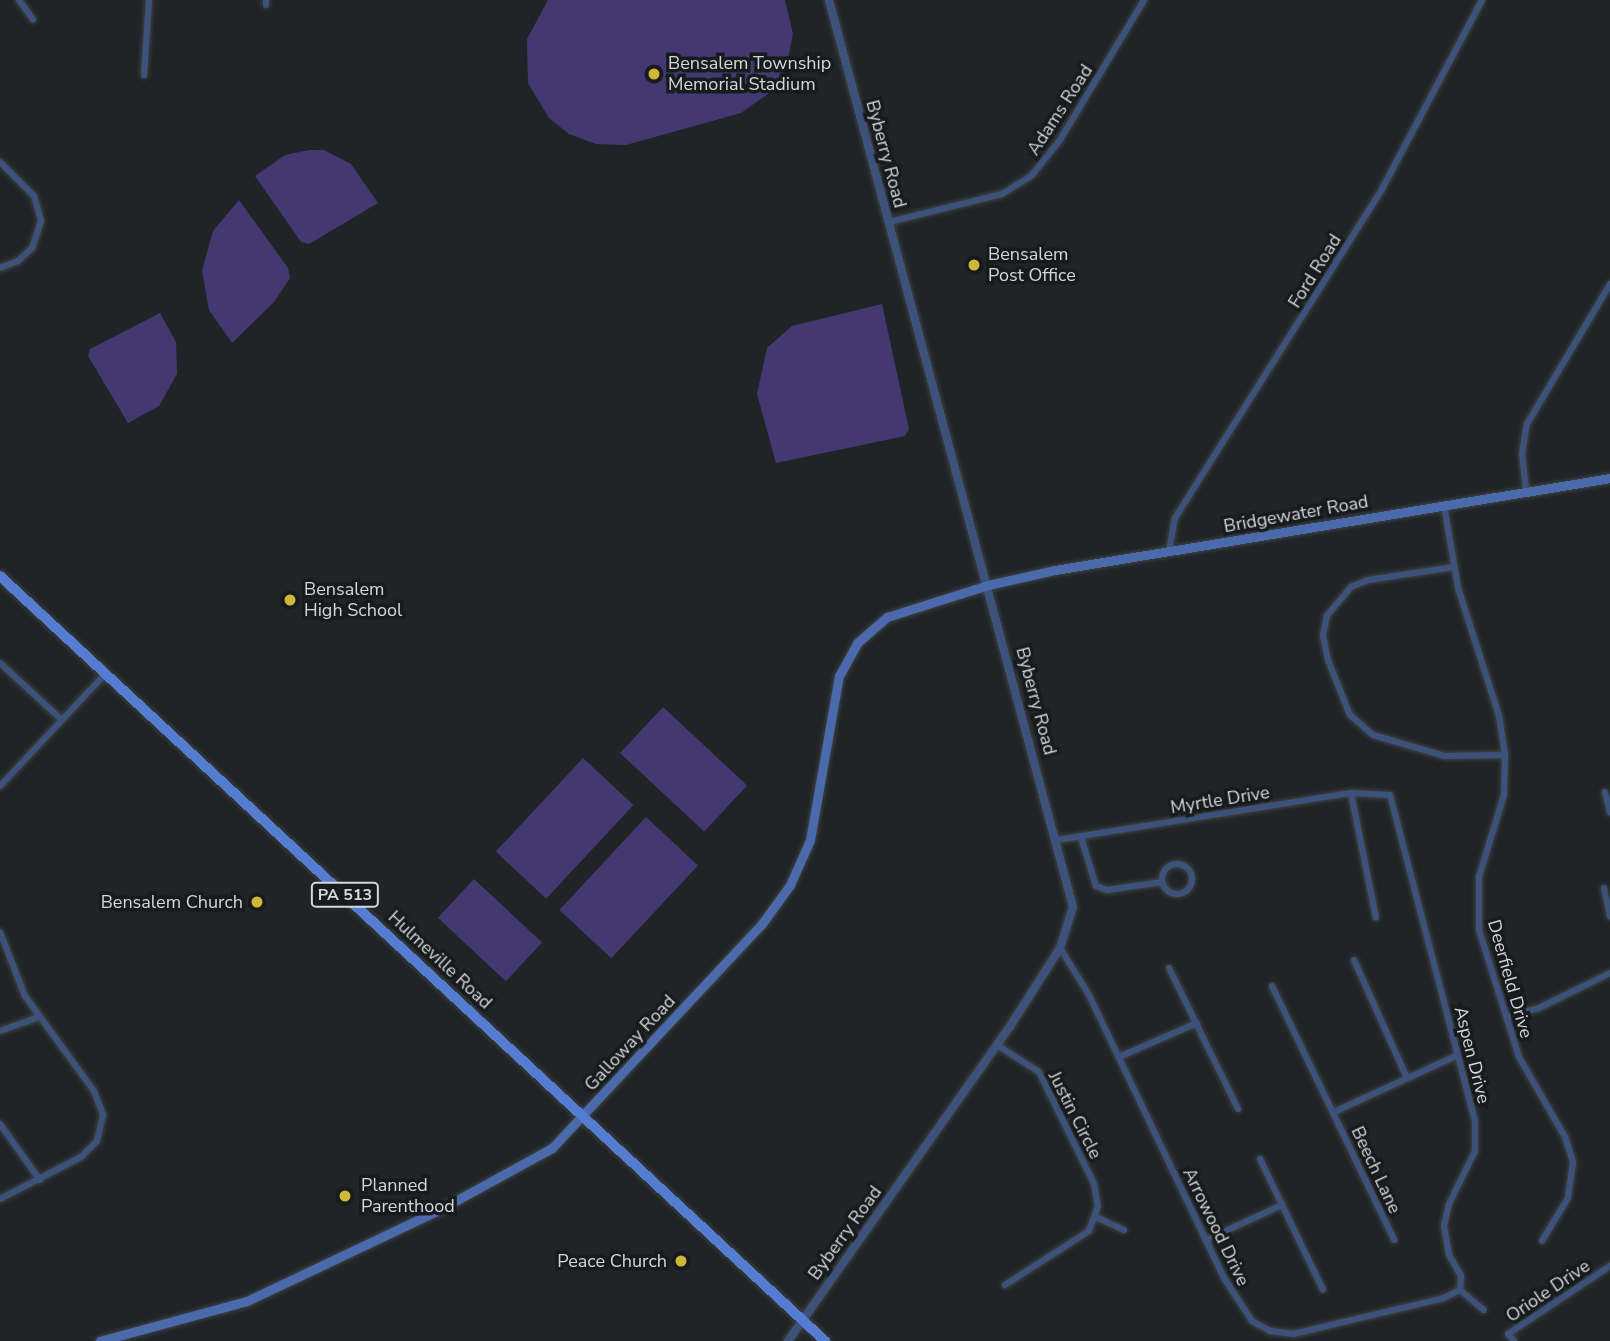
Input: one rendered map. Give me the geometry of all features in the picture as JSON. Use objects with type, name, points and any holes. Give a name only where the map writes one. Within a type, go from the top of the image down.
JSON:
[{"type":"main road","name":"Bridgewater Road","points":[[988,585],[1169,551],[1610,478]]},
{"type":"main road","name":"Hulmeville Road","points":[[0,576],[582,1119],[825,1341]]},
{"type":"main road","name":"Galloway Road","points":[[100,1341],[226,1308],[274,1289],[520,1167],[552,1148],[761,925],[790,885],[810,840],[839,676],[857,643],[887,617],[988,585]]},
{"type":"street","points":[[19,0],[33,19]]},
{"type":"street","points":[[144,75],[149,0]]},
{"type":"street","name":"Byberry Road","points":[[788,1341],[997,1045],[1060,948],[1073,907],[829,0]]},
{"type":"street","name":"Adams Road","points":[[889,222],[1002,194],[1032,175],[1060,140],[1144,0]]},
{"type":"street","name":"Ford Road","points":[[1169,551],[1168,534],[1175,518],[1382,189],[1482,0]]},
{"type":"street","points":[[0,162],[34,196],[41,220],[32,248],[18,261],[0,268]]},
{"type":"street","points":[[1526,491],[1523,444],[1532,411],[1610,284]]},
{"type":"street","name":"Deerfield Drive","points":[[1444,505],[1454,567],[1499,716],[1506,755],[1504,795],[1482,862],[1476,911],[1519,1057],[1565,1137],[1573,1162],[1568,1198],[1542,1241]]},
{"type":"street","points":[[1454,567],[1368,580],[1350,587],[1326,616],[1323,635],[1328,660],[1350,715],[1373,735],[1445,757],[1506,755]]},
{"type":"street","points":[[0,663],[62,720]]},
{"type":"street","points":[[0,786],[105,674]]},
{"type":"street","points":[[1605,792],[1610,812]]},
{"type":"street","points":[[1351,793],[1376,918]]},
{"type":"street","name":"Myrtle Drive","points":[[1057,840],[1082,840],[1351,793],[1388,793]]},
{"type":"street","name":"Aspen Drive","points":[[1388,793],[1395,804],[1476,1133],[1475,1152],[1449,1204],[1444,1226],[1449,1255],[1461,1276],[1460,1290]]},
{"type":"street","points":[[1082,840],[1089,873],[1101,888],[1161,882]]},
{"type":"street","points":[[1175,863],[1192,874],[1190,888],[1183,894],[1168,892],[1161,882],[1165,869],[1175,863]]},
{"type":"street","points":[[1604,888],[1610,916]]},
{"type":"street","points":[[0,934],[17,979],[39,1017],[94,1091],[103,1115],[100,1133],[92,1148],[40,1180],[0,1199]]},
{"type":"street","name":"Arrowood Drive","points":[[1060,948],[1119,1057],[1206,1240],[1244,1312],[1258,1326],[1282,1334],[1444,1298],[1460,1290]]},
{"type":"street","points":[[1354,960],[1407,1078]]},
{"type":"street","points":[[1169,968],[1238,1109]]},
{"type":"street","points":[[1506,1017],[1539,1008],[1610,973]]},
{"type":"street","name":"Beech Lane","points":[[1272,986],[1394,1240]]},
{"type":"street","points":[[0,1031],[39,1017]]},
{"type":"street","points":[[1119,1057],[1197,1023]]},
{"type":"street","name":"Justin Circle","points":[[997,1045],[1039,1072],[1094,1184],[1096,1217]]},
{"type":"street","name":"Beech Lane","points":[[1334,1112],[1456,1056]]},
{"type":"street","points":[[0,1124],[40,1180]]},
{"type":"street","points":[[1260,1159],[1323,1290]]},
{"type":"street","points":[[1206,1240],[1282,1205]]},
{"type":"street","points":[[1006,1285],[1089,1231],[1096,1217],[1124,1230]]},
{"type":"street","name":"Oriole Drive","points":[[1514,1341],[1508,1334],[1610,1266]]},
{"type":"street","points":[[1460,1290],[1484,1310]]},
{"type":"shaded area","name":"Bensalem Township Memorial Stadium","points":[[548,0],[785,0],[793,34],[787,64],[768,94],[741,113],[626,145],[596,144],[569,134],[549,118],[528,83],[527,39]]},
{"type":"shaded area","points":[[324,150],[351,164],[378,203],[309,244],[301,242],[255,176],[285,155]]},
{"type":"shaded area","points":[[239,200],[288,268],[290,278],[274,302],[232,343],[209,310],[202,271],[213,231]]},
{"type":"shaded area","points":[[882,304],[909,429],[905,436],[776,463],[757,394],[767,348],[792,326]]},
{"type":"shaded area","points":[[160,313],[176,342],[177,374],[159,406],[128,423],[88,356],[90,349]]},
{"type":"shaded area","points":[[663,707],[747,785],[704,832],[620,753]]},
{"type":"shaded area","points":[[583,758],[633,805],[546,899],[496,852]]},
{"type":"shaded area","points":[[646,817],[698,865],[611,958],[559,910]]},
{"type":"shaded area","points":[[474,879],[542,942],[506,981],[438,918]]},
{"type":"place","name":"Bensalem Township Memorial Stadium","points":[[654,74]]},
{"type":"place","name":"Bensalem Post Office","points":[[974,265]]},
{"type":"place","name":"Bensalem High School","points":[[290,600]]},
{"type":"place","name":"Bensalem Church","points":[[257,902]]},
{"type":"place","name":"Planned Parenthood","points":[[345,1196]]},
{"type":"place","name":"Peace Church","points":[[681,1261]]}]
